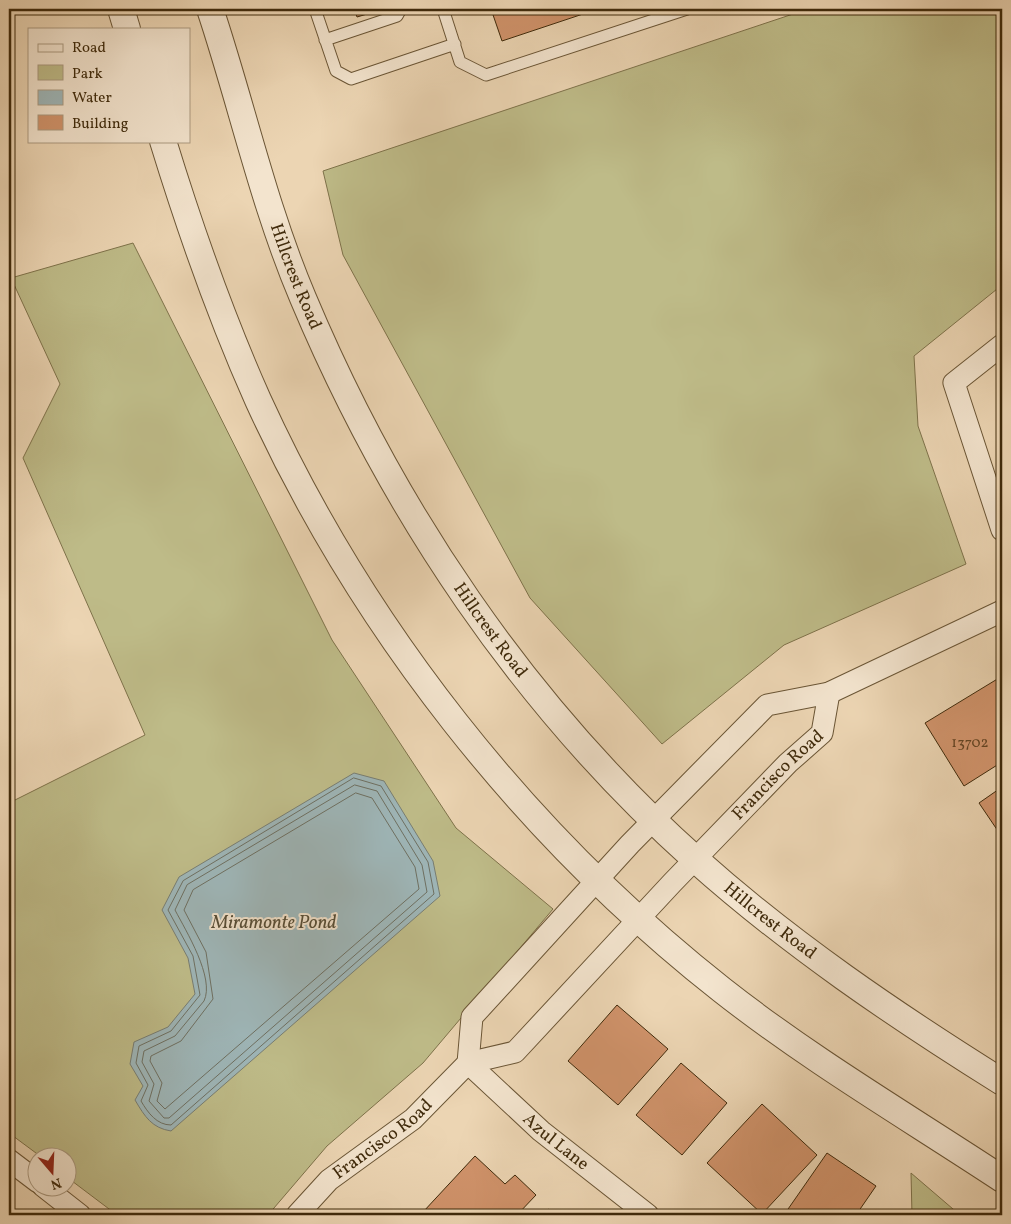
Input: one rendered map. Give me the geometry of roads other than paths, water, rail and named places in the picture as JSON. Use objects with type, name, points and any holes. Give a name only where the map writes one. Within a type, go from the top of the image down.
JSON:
[{"type":"street","points":[[121,9],[128,28]]},
{"type":"street","name":"Hillcrest Road","points":[[210,9],[257,170],[301,295],[356,415],[388,473],[458,586],[502,647],[580,743],[653,820],[695,859],[767,920],[832,970],[912,1026],[1002,1082]]},
{"type":"street","points":[[163,142],[207,278],[232,341],[281,446],[356,580],[433,691],[510,789],[597,880],[638,919],[771,1027],[877,1100],[1002,1178]]},
{"type":"street","points":[[1002,345],[954,383],[1002,530]]},
{"type":"street","points":[[468,1063],[472,1017],[653,820],[767,705],[829,693],[1002,611]]},
{"type":"street","name":"Francisco Road","points":[[297,1215],[329,1180],[413,1119],[468,1063],[515,1052],[695,859],[788,763],[822,733],[829,693]]},
{"type":"street","name":"Azul Lane","points":[[468,1063],[541,1131],[648,1215]]},
{"type":"street","points":[[9,1160],[28,1174]]},
{"type":"street","points":[[56,1196],[80,1215]]},
{"type":"lane","points":[[315,9],[336,71],[351,79],[454,44]]},
{"type":"lane","points":[[325,40],[397,16],[401,9]]},
{"type":"lane","points":[[443,9],[460,62],[486,75],[687,9]]},
{"type":"water","name":"Miramonte Pond","points":[[354,773],[384,781],[433,861],[440,896],[171,1131],[164,1130],[150,1121],[135,1100],[143,1086],[130,1064],[134,1042],[168,1027],[195,994],[188,958],[162,910],[179,877]]}]
